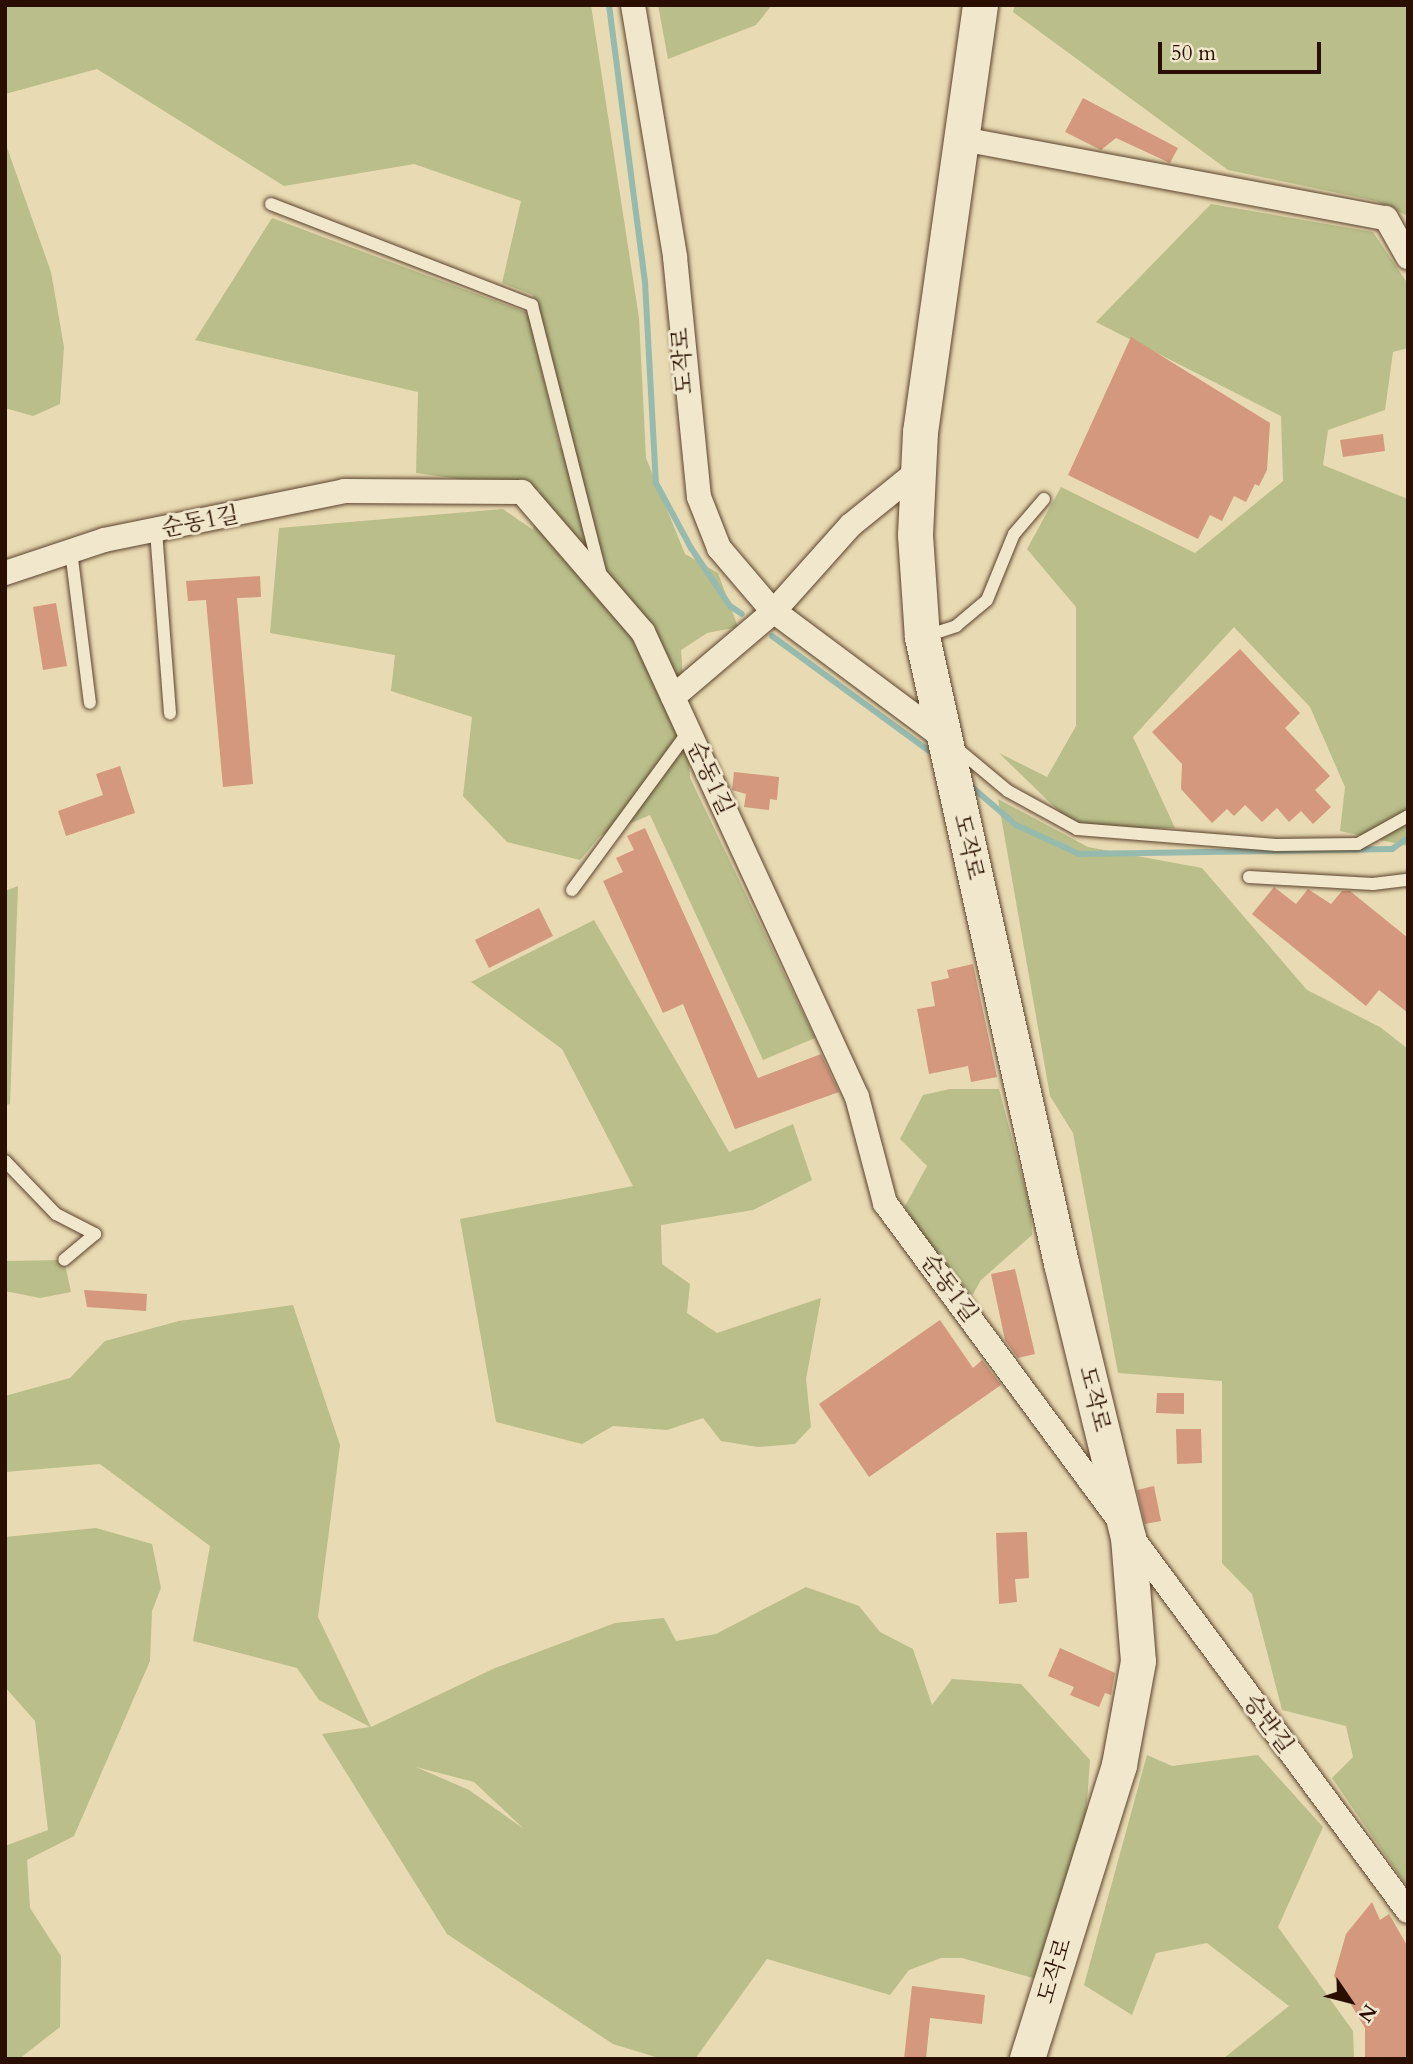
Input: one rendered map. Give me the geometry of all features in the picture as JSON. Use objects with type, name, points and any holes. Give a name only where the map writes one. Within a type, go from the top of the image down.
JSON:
[{"type":"street","name":"도작로","points":[[633,5],[675,257],[699,497],[719,548],[774,611],[943,737]]},
{"type":"street","name":"도작로","points":[[980,5],[918,471],[915,535],[922,637],[1128,1537],[1138,1661],[1119,1765],[1027,2059]]},
{"type":"street","points":[[962,139],[1385,218],[1408,257]]},
{"type":"street","points":[[673,697],[774,611],[851,525],[918,471]]},
{"type":"street","name":"순동1길","points":[[5,573],[71,551],[344,491],[522,492],[643,632],[857,1097],[885,1203],[1008,1364],[1128,1537]]},
{"type":"street","name":"승반길","points":[[1128,1537],[1408,1911]]},
{"type":"lane","points":[[271,204],[532,305],[605,589]]},
{"type":"lane","points":[[922,637],[956,626],[987,600],[1014,534],[1044,499]]},
{"type":"lane","points":[[156,531],[170,713]]},
{"type":"lane","points":[[71,551],[90,703]]},
{"type":"lane","points":[[572,891],[689,732]]},
{"type":"lane","points":[[943,737],[1008,791],[1077,829],[1263,844],[1358,844],[1408,816]]},
{"type":"lane","points":[[1249,877],[1373,884],[1408,880]]},
{"type":"lane","points":[[5,1161],[57,1214],[95,1234],[64,1259]]},
{"type":"green space","points":[[5,5],[591,5],[639,318],[646,458],[685,554],[718,573],[738,627],[707,633],[681,650],[690,778],[815,1038],[763,1060],[650,815],[600,836],[580,860],[507,842],[463,796],[472,717],[391,691],[395,655],[270,633],[279,528],[503,509],[533,530],[540,490],[416,473],[418,392],[195,340],[272,218],[528,313],[560,448],[573,444],[533,295],[502,283],[521,201],[414,164],[284,186],[97,69],[5,94]]},
{"type":"green space","points":[[658,5],[772,5],[756,25],[668,59]]},
{"type":"green space","points":[[1015,5],[1408,5],[1408,216],[1376,201],[1228,170],[1013,12]]},
{"type":"green space","points":[[5,142],[51,272],[64,347],[60,404],[33,416],[5,408]]},
{"type":"green space","points":[[1211,204],[1373,232],[1408,284],[1408,348],[1393,352],[1385,410],[1328,430],[1323,465],[1408,499],[1408,846],[1340,831],[1345,787],[1310,707],[1234,627],[1133,737],[1175,828],[1077,829],[999,753],[1047,777],[1076,726],[1076,607],[1027,549],[1061,487],[1195,553],[1283,481],[1281,416],[1096,322]]},
{"type":"green space","points":[[998,799],[1088,847],[1202,868],[1307,990],[1380,1027],[1408,1049],[1408,1888],[1332,1778],[1353,1757],[1346,1726],[1282,1710],[1252,1594],[1222,1563],[1222,1381],[1118,1373],[1073,1133],[1050,1096]]},
{"type":"green space","points":[[18,886],[10,1104],[5,1105],[5,891]]},
{"type":"green space","points":[[594,920],[729,1152],[793,1124],[812,1180],[753,1210],[661,1225],[662,1264],[690,1284],[687,1313],[717,1333],[821,1298],[806,1379],[811,1427],[795,1444],[758,1447],[721,1441],[703,1418],[667,1430],[613,1426],[582,1444],[496,1422],[460,1219],[633,1186],[562,1049],[471,982]]},
{"type":"green space","points":[[950,1089],[999,1089],[1031,1211],[1032,1235],[981,1280],[972,1296],[918,1232],[905,1206],[927,1166],[900,1139],[923,1095]]},
{"type":"green space","points":[[64,1260],[71,1292],[40,1298],[5,1291],[5,1261]]},
{"type":"green space","points":[[293,1305],[340,1445],[318,1617],[371,1727],[495,1668],[615,1623],[664,1618],[676,1641],[716,1634],[806,1587],[859,1606],[880,1632],[913,1649],[932,1705],[952,1679],[1021,1684],[1090,1760],[1084,1845],[1044,1981],[962,1958],[941,1958],[909,1970],[890,1995],[767,1959],[695,2059],[662,2059],[613,2044],[447,1934],[322,1734],[370,1727],[319,1700],[297,1668],[193,1641],[210,1546],[100,1464],[5,1472],[5,1396],[70,1378],[105,1341],[179,1321]],"holes":[[[416,1767],[474,1782],[524,1829],[469,1790]]]},
{"type":"green space","points":[[96,1528],[152,1544],[161,1588],[152,1611],[150,1661],[74,1836],[27,1860],[30,1908],[61,1956],[60,2027],[19,2059],[5,2059],[5,1846],[48,1830],[35,1721],[5,1687],[5,1537]]},
{"type":"green space","points":[[1147,1755],[1172,1766],[1258,1755],[1323,1827],[1278,1927],[1353,2031],[1354,2059],[1224,2058],[1289,2006],[1207,1943],[1156,1953],[1132,2015],[1084,1985]]},
{"type":"building","points":[[1083,98],[1178,148],[1170,163],[1116,138],[1101,150],[1065,132]]},
{"type":"building","points":[[1131,337],[1270,423],[1267,470],[1259,486],[1255,484],[1246,502],[1234,496],[1222,521],[1210,515],[1198,539],[1068,475]]},
{"type":"building","points":[[1383,434],[1385,451],[1343,457],[1340,440]]},
{"type":"building","points":[[260,576],[261,597],[237,598],[253,784],[223,787],[206,600],[188,601],[186,581]]},
{"type":"building","points":[[56,603],[67,666],[43,670],[33,607]]},
{"type":"building","points":[[1240,649],[1300,713],[1285,728],[1330,776],[1315,790],[1331,807],[1313,824],[1301,811],[1289,822],[1277,808],[1262,822],[1245,805],[1234,816],[1227,809],[1212,823],[1181,789],[1182,764],[1152,732]]},
{"type":"building","points":[[120,766],[135,813],[66,836],[58,811],[103,795],[96,774]]},
{"type":"building","points":[[734,772],[779,777],[777,800],[770,799],[769,810],[744,807],[746,794],[732,790]]},
{"type":"building","points":[[645,828],[758,1078],[821,1054],[839,1092],[735,1129],[683,1004],[663,1013],[603,881],[623,872],[616,858],[634,850],[627,836]]},
{"type":"building","points":[[1274,887],[1296,904],[1308,889],[1331,904],[1342,891],[1350,891],[1408,938],[1408,1013],[1379,990],[1366,1006],[1252,914]]},
{"type":"building","points":[[539,908],[553,936],[489,968],[475,940]]},
{"type":"building","points":[[973,964],[997,1077],[971,1082],[968,1066],[929,1074],[917,1009],[935,1006],[931,982],[949,978],[947,970]]},
{"type":"building","points":[[1015,1269],[1035,1354],[1018,1358],[1005,1340],[991,1274]]},
{"type":"building","points":[[84,1290],[147,1294],[146,1311],[87,1307]]},
{"type":"building","points":[[940,1320],[973,1368],[982,1360],[1001,1385],[869,1477],[819,1404]]},
{"type":"building","points":[[1157,1393],[1184,1393],[1184,1414],[1156,1413]]},
{"type":"building","points":[[1176,1429],[1201,1429],[1202,1463],[1177,1464]]},
{"type":"building","points":[[1154,1486],[1161,1521],[1145,1524],[1137,1490]]},
{"type":"building","points":[[1027,1532],[1029,1578],[1015,1579],[1017,1602],[999,1604],[996,1533]]},
{"type":"building","points":[[1060,1648],[1115,1673],[1111,1695],[1105,1693],[1099,1707],[1070,1695],[1074,1687],[1048,1676]]},
{"type":"building","points":[[1372,1902],[1380,1920],[1389,1914],[1408,1947],[1408,2059],[1365,2059],[1365,2028],[1334,1976],[1346,1934]]},
{"type":"building","points":[[912,1986],[985,1995],[982,2024],[930,2018],[926,2059],[904,2059]]},
{"type":"waterway","points":[[609,5],[645,282],[656,483],[691,548],[730,606],[742,614]]},
{"type":"waterway","points":[[772,636],[929,751]]},
{"type":"waterway","points":[[972,787],[1016,825],[1079,854],[1392,849],[1408,838]]}]
